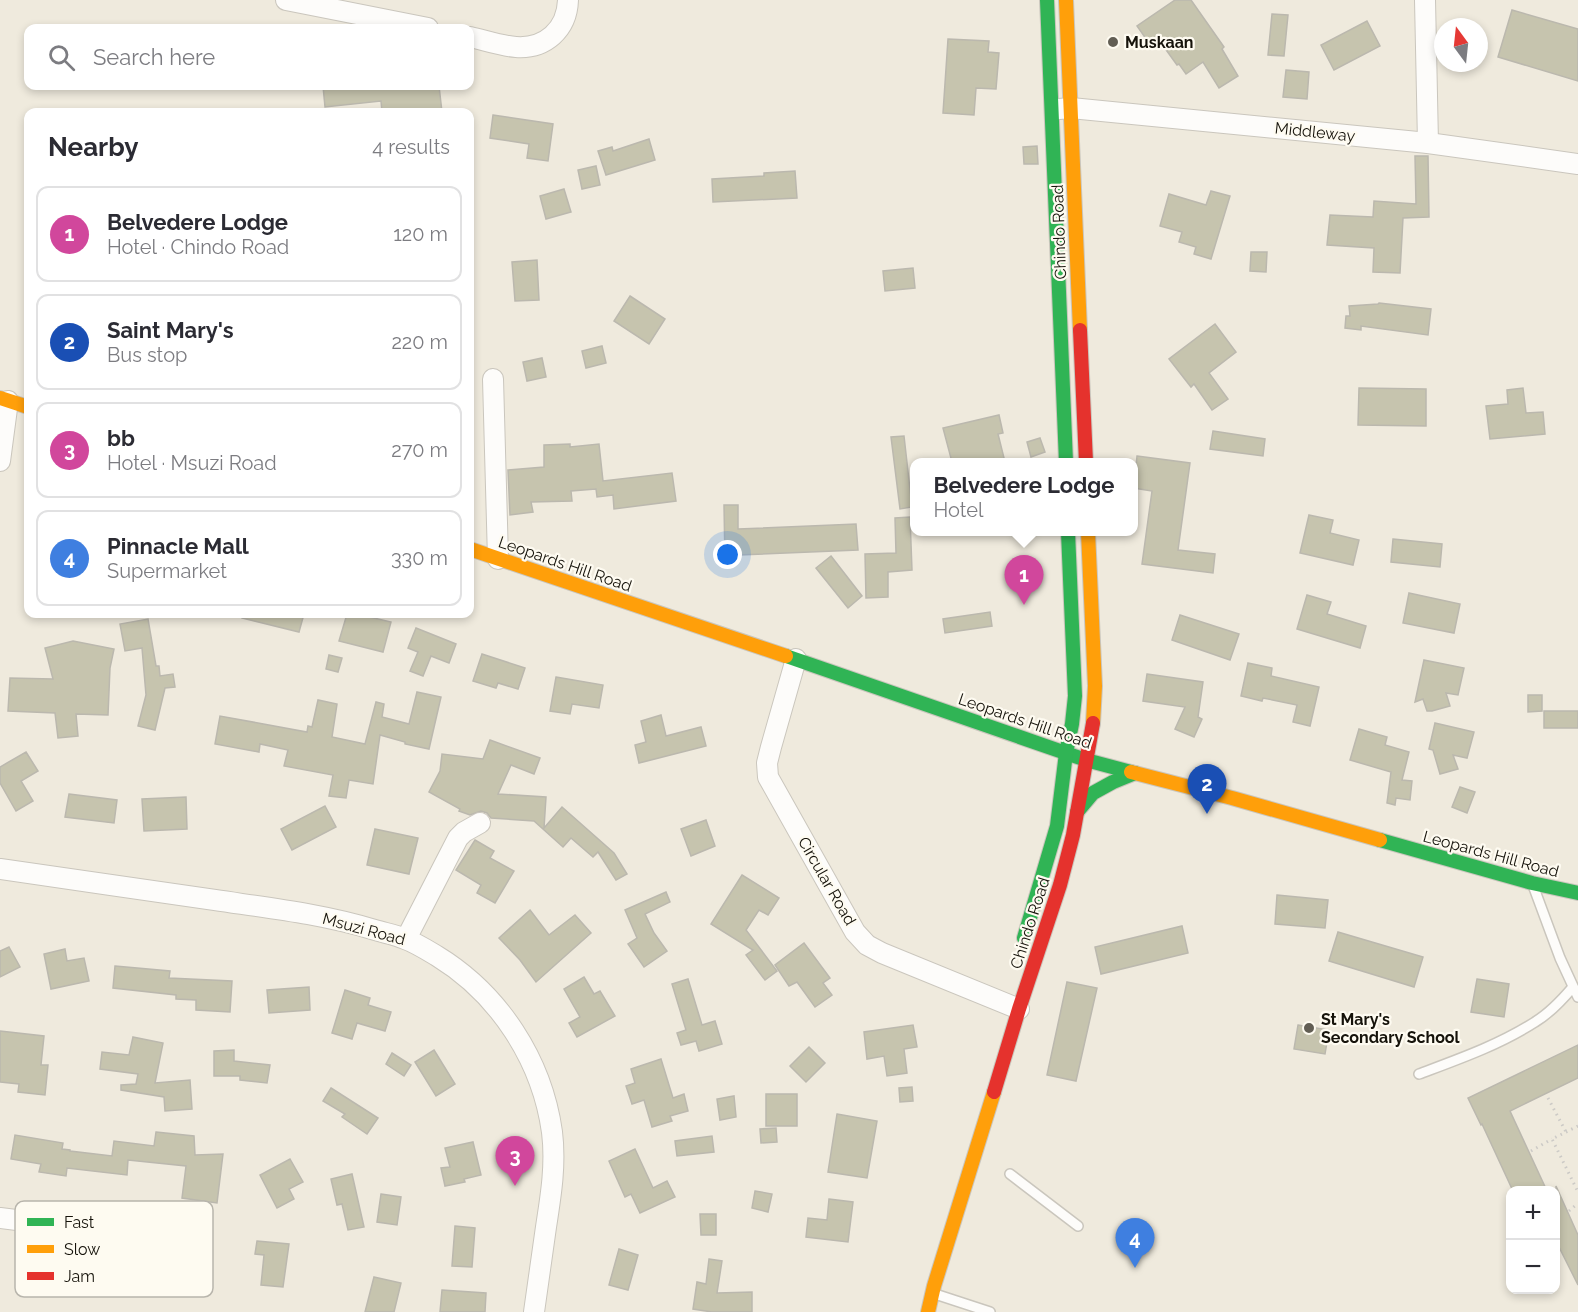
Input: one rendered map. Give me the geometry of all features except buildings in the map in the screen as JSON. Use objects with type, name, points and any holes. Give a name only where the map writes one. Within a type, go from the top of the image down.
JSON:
[{"type":"main road","name":"Chindo Road","points":[[1047,0],[1061,109],[1086,458]]},
{"type":"main road","name":"Chindo Road","points":[[1066,0],[1061,109],[1066,458]]},
{"type":"main road","points":[[4,400],[24,406]]},
{"type":"main road","name":"Chindo Road","points":[[1021,948],[1057,826],[1072,724],[1075,696],[1068,536]]},
{"type":"main road","name":"Chindo Road","points":[[928,1312],[1008,1005],[1060,885],[1073,835],[1094,717],[1095,686],[1089,536]]},
{"type":"main road","name":"Leopards Hill Road","points":[[474,550],[1086,760],[1232,798],[1532,883],[1578,893]]},
{"type":"main road","points":[[1062,717],[1075,696]]},
{"type":"main road","points":[[1094,717],[1105,745],[1116,759],[1136,773]]},
{"type":"main road","points":[[1019,737],[1043,731]]},
{"type":"main road","points":[[1019,737],[1041,751],[1049,762],[1056,773],[1060,800]]},
{"type":"main road","points":[[1077,812],[1093,793],[1136,773]]},
{"type":"street","points":[[286,0],[408,24]]},
{"type":"street","points":[[474,38],[516,47],[535,45],[552,38],[563,23],[568,0]]},
{"type":"street","points":[[1425,0],[1428,144]]},
{"type":"street","name":"Middleway","points":[[1061,109],[1428,144],[1578,164]]},
{"type":"street","points":[[493,379],[498,559]]},
{"type":"street","points":[[0,461],[4,400]]},
{"type":"street","name":"Circular Road","points":[[796,659],[767,763],[768,777],[855,932],[867,945],[882,953],[1008,1005]]},
{"type":"street","points":[[406,939],[458,838],[480,823]]},
{"type":"street","name":"Msuzi Road","points":[[0,869],[290,911],[348,922],[406,939],[454,966],[497,1006],[514,1031],[529,1057],[546,1103],[554,1152],[553,1176],[534,1312]]},
{"type":"street","points":[[0,1218],[15,1220]]},
{"type":"lane","points":[[1532,883],[1560,958],[1578,997]]},
{"type":"lane","points":[[1419,1074],[1494,1045],[1537,1022],[1573,987]]},
{"type":"lane","points":[[1010,1174],[1078,1226]]},
{"type":"lane","points":[[933,1293],[990,1312]]},
{"type":"path","points":[[1548,1098],[1566,1132]]},
{"type":"path","points":[[1531,1151],[1578,1126]]},
{"type":"path","points":[[1552,1139],[1578,1192]]},
{"type":"path","points":[[1569,1211],[1578,1203]]},
{"type":"traffic: fast","points":[[1047,0],[1066,458]]},
{"type":"traffic: fast","points":[[1024,938],[1057,826],[1072,724],[1075,696],[1068,536]]},
{"type":"traffic: fast","points":[[786,656],[1086,760],[1131,772]]},
{"type":"traffic: fast","points":[[1077,812],[1093,793],[1135,773]]},
{"type":"traffic: fast","points":[[1380,840],[1532,883],[1578,893]]},
{"type":"traffic: slow","points":[[1066,0],[1080,330]]},
{"type":"traffic: slow","points":[[0,398],[24,406]]},
{"type":"traffic: slow","points":[[1088,536],[1095,686],[1093,723]]},
{"type":"traffic: slow","points":[[474,550],[786,656]]},
{"type":"traffic: slow","points":[[1131,772],[1380,840]]},
{"type":"traffic: slow","points":[[928,1312],[994,1092]]},
{"type":"traffic: jam","points":[[1080,330],[1086,458]]},
{"type":"traffic: jam","points":[[994,1092],[1060,885],[1073,835],[1093,723]]},
{"type":"place","name":"Muskaan","points":[[1113,42]]},
{"type":"place","name":"Belvedere Lodge","points":[[1024,605]]},
{"type":"place","name":"Saint Mary's","points":[[1207,814]]},
{"type":"place","name":"St Mary's Secondary School","points":[[1309,1028]]},
{"type":"place","name":"bb","points":[[515,1186]]},
{"type":"place","name":"Pinnacle Mall","points":[[1135,1268]]}]
